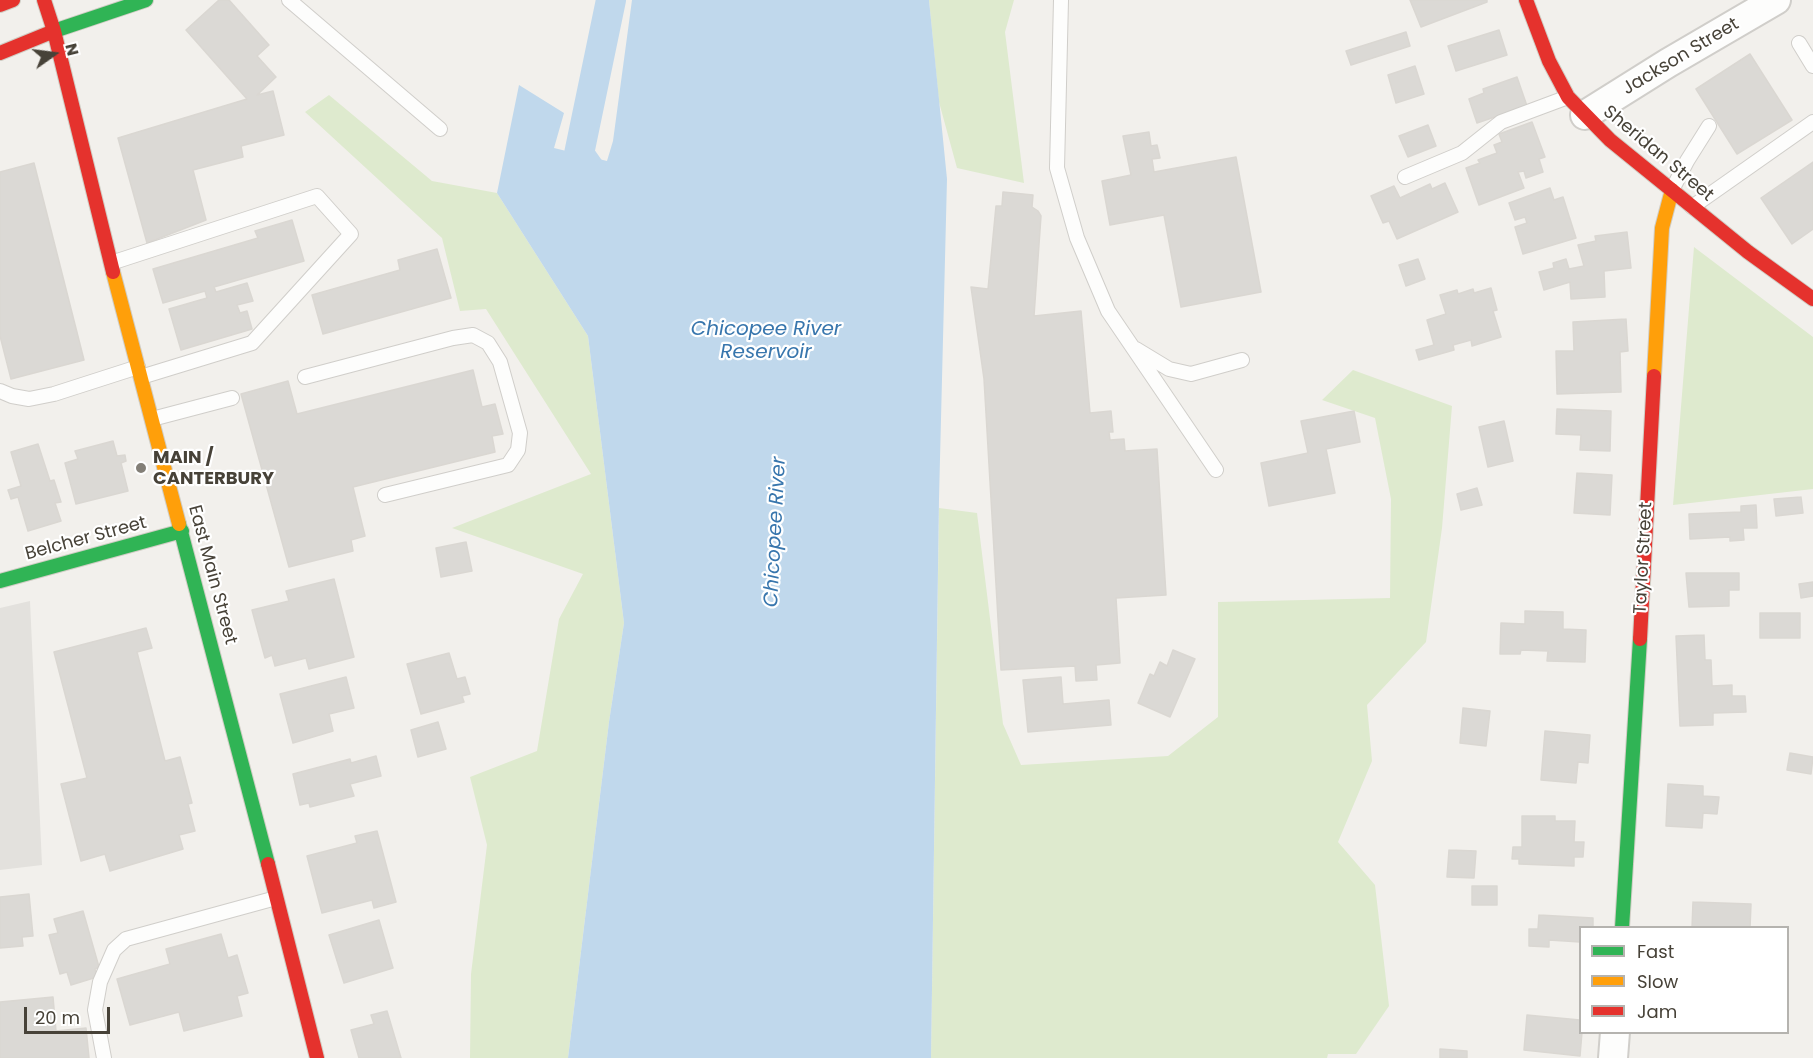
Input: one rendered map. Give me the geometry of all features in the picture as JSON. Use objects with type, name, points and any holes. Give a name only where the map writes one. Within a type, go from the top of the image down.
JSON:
[{"type":"main road","points":[[0,5],[13,0]]},
{"type":"main road","name":"East Main Street","points":[[44,0],[54,31],[111,263],[317,1058]]},
{"type":"main road","points":[[0,53],[54,31],[146,0]]},
{"type":"main road","name":"Sheridan Street","points":[[1526,0],[1549,61],[1577,106],[1610,140],[1748,252],[1813,299]]},
{"type":"main road","name":"Taylor Street","points":[[1622,926],[1662,228],[1672,190]]},
{"type":"main road","name":"Belcher Street","points":[[0,581],[182,531]]},
{"type":"street","name":"Jackson Street","points":[[1577,106],[1668,63],[1776,0]]},
{"type":"street","points":[[1613,1058],[1615,1034]]},
{"type":"lane","points":[[289,0],[440,129]]},
{"type":"lane","points":[[1061,0],[1057,168],[1081,248],[1108,311],[1216,470]]},
{"type":"lane","points":[[1799,43],[1813,66]]},
{"type":"lane","points":[[1405,177],[1462,153],[1501,122],[1577,106]]},
{"type":"lane","points":[[1692,207],[1813,122]]},
{"type":"lane","points":[[1672,190],[1709,126]]},
{"type":"lane","points":[[0,391],[29,399],[252,343],[351,234],[317,196],[111,263]]},
{"type":"lane","points":[[305,377],[453,338],[474,335],[488,343],[500,362],[520,433],[518,450],[513,458],[507,465],[385,495]]},
{"type":"lane","points":[[1132,346],[1169,369],[1191,375],[1242,360]]},
{"type":"lane","points":[[152,419],[232,398]]},
{"type":"lane","points":[[104,1058],[95,1010],[100,982],[114,950],[126,939],[276,898]]},
{"type":"green space","points":[[929,0],[1014,0],[1005,32],[1024,183],[957,168],[939,102]]},
{"type":"green space","points":[[329,95],[432,181],[497,193],[588,336],[624,623],[609,722],[568,1058],[470,1058],[471,974],[487,845],[470,777],[537,751],[559,619],[583,574],[452,528],[591,474],[486,309],[460,311],[442,238],[305,112]]},
{"type":"green space","points":[[1694,247],[1813,337],[1813,489],[1673,505]]},
{"type":"green space","points":[[1353,370],[1452,406],[1442,528],[1426,642],[1367,705],[1372,761],[1338,842],[1375,885],[1389,1006],[1356,1054],[1328,1054],[1327,1058],[931,1058],[939,508],[977,513],[1003,724],[1021,765],[1168,756],[1218,717],[1218,602],[1390,598],[1391,499],[1375,418],[1322,400]]},
{"type":"shaded area","points":[[30,601],[42,865],[0,870],[0,608]]},
{"type":"water","name":"Chicopee River Reservoir","points":[[632,0],[929,0],[947,179],[939,499],[931,1058],[568,1058],[609,722],[624,623],[588,336],[497,193],[519,85],[564,113],[554,148],[607,161],[613,141]]},
{"type":"building","points":[[219,0],[229,0],[269,45],[257,56],[276,77],[257,95],[273,91],[284,135],[241,146],[243,157],[193,170],[206,220],[147,243],[118,138],[247,99],[186,30]]},
{"type":"building","points":[[1410,0],[1487,0],[1487,2],[1421,27]]},
{"type":"building","points":[[1499,30],[1507,55],[1456,71],[1448,46]]},
{"type":"building","points":[[1406,32],[1410,46],[1351,65],[1346,51]]},
{"type":"building","points":[[1750,54],[1792,120],[1737,154],[1696,89]]},
{"type":"building","points":[[1415,66],[1424,94],[1396,103],[1388,75]]},
{"type":"building","points":[[1517,77],[1527,106],[1477,123],[1469,99],[1484,93],[1483,89]]},
{"type":"building","points":[[1532,122],[1545,157],[1539,159],[1543,172],[1526,178],[1524,171],[1518,172],[1524,188],[1479,205],[1466,168],[1480,163],[1478,160],[1497,153],[1494,145],[1502,142],[1499,134]]},
{"type":"building","points":[[1428,125],[1436,146],[1408,157],[1399,136]]},
{"type":"building","points":[[1149,132],[1151,146],[1157,145],[1160,158],[1152,159],[1154,172],[1236,157],[1261,292],[1181,307],[1164,215],[1110,225],[1102,181],[1131,175],[1123,136]]},
{"type":"building","points":[[1813,162],[1813,229],[1792,244],[1761,198]]},
{"type":"building","points":[[34,163],[84,360],[11,379],[0,336],[0,172]]},
{"type":"building","points":[[1445,183],[1458,212],[1397,239],[1389,221],[1383,223],[1371,196],[1394,186],[1400,198],[1430,184],[1432,189]]},
{"type":"building","points":[[1550,188],[1554,200],[1563,197],[1576,238],[1523,254],[1515,227],[1527,223],[1525,217],[1515,220],[1509,203]]},
{"type":"building","points":[[1003,192],[1033,195],[1032,207],[1041,216],[1034,316],[1081,311],[1090,413],[1111,411],[1113,432],[1109,432],[1110,440],[1124,439],[1125,451],[1157,449],[1166,595],[1116,598],[1120,663],[1096,665],[1097,680],[1076,681],[1075,666],[1001,670],[984,379],[971,287],[988,289],[996,206],[1002,206]]},
{"type":"building","points":[[292,220],[304,261],[214,287],[216,292],[247,283],[253,301],[237,305],[240,313],[247,311],[252,329],[181,350],[169,309],[207,298],[205,291],[163,303],[153,269],[258,238],[255,231]]},
{"type":"building","points":[[1627,232],[1631,268],[1604,271],[1605,297],[1571,299],[1570,282],[1544,290],[1539,272],[1554,268],[1553,263],[1566,259],[1569,269],[1584,266],[1578,245],[1596,241],[1595,236]]},
{"type":"building","points":[[437,249],[451,298],[323,334],[312,295],[400,270],[398,260]]},
{"type":"building","points":[[1418,259],[1425,279],[1406,286],[1399,265]]},
{"type":"building","points":[[1491,288],[1497,310],[1493,311],[1501,337],[1472,346],[1471,340],[1453,345],[1454,350],[1419,360],[1416,350],[1434,345],[1427,320],[1446,314],[1440,295],[1457,290],[1458,294],[1473,289],[1474,293]]},
{"type":"building","points":[[1626,319],[1628,351],[1620,352],[1621,392],[1557,394],[1556,351],[1574,351],[1573,322]]},
{"type":"building","points":[[473,370],[482,407],[495,404],[503,434],[492,436],[495,452],[353,487],[365,536],[351,540],[353,551],[289,567],[241,394],[288,381],[297,414]]},
{"type":"building","points":[[1557,409],[1611,411],[1610,451],[1580,450],[1581,435],[1556,434]]},
{"type":"building","points":[[1354,411],[1360,442],[1326,449],[1335,493],[1269,506],[1261,463],[1308,453],[1301,421]]},
{"type":"building","points":[[1504,421],[1513,461],[1488,467],[1479,427]]},
{"type":"building","points":[[113,441],[117,456],[125,455],[126,461],[121,463],[128,491],[76,504],[65,463],[78,459],[75,451]]},
{"type":"building","points":[[38,444],[50,481],[54,480],[61,502],[55,503],[61,521],[28,531],[18,497],[11,499],[8,490],[21,486],[11,452]]},
{"type":"building","points":[[1577,473],[1612,475],[1610,515],[1574,513]]},
{"type":"building","points":[[1477,488],[1482,505],[1461,510],[1457,494]]},
{"type":"building","points":[[1801,497],[1803,513],[1776,516],[1774,499]]},
{"type":"building","points":[[1756,505],[1757,528],[1743,528],[1744,540],[1730,541],[1730,537],[1690,539],[1689,514],[1741,512],[1741,506]]},
{"type":"building","points":[[466,542],[472,571],[441,577],[436,548]]},
{"type":"building","points":[[1686,573],[1739,573],[1739,590],[1729,590],[1729,606],[1689,607]]},
{"type":"building","points":[[334,579],[354,657],[309,669],[306,658],[275,666],[272,655],[265,658],[252,610],[289,601],[286,591]]},
{"type":"building","points":[[1813,582],[1813,596],[1801,598],[1799,584]]},
{"type":"building","points":[[1525,611],[1563,612],[1563,629],[1586,630],[1585,662],[1547,661],[1548,651],[1521,650],[1520,654],[1500,654],[1501,623],[1525,624]]},
{"type":"building","points":[[1760,613],[1800,613],[1800,638],[1760,638]]},
{"type":"building","points":[[146,628],[152,648],[137,652],[165,761],[180,757],[192,803],[188,804],[195,831],[179,835],[183,849],[110,871],[105,854],[81,861],[61,784],[87,778],[54,652]]},
{"type":"building","points":[[1704,635],[1705,660],[1711,660],[1712,686],[1732,685],[1732,696],[1745,696],[1746,712],[1713,713],[1713,725],[1680,726],[1676,636]]},
{"type":"building","points":[[1173,650],[1195,659],[1170,717],[1138,703],[1150,674],[1154,676],[1160,662],[1167,666]]},
{"type":"building","points":[[449,653],[457,679],[465,677],[470,694],[462,696],[464,702],[421,714],[407,664]]},
{"type":"building","points":[[346,677],[354,708],[329,714],[333,731],[293,743],[280,694]]},
{"type":"building","points":[[1061,677],[1063,704],[1109,700],[1111,725],[1028,732],[1023,680]]},
{"type":"building","points":[[1463,708],[1490,711],[1486,746],[1460,743]]},
{"type":"building","points":[[438,722],[446,749],[418,757],[411,730]]},
{"type":"building","points":[[1545,731],[1590,735],[1588,763],[1578,762],[1576,783],[1541,780]]},
{"type":"building","points":[[1790,753],[1813,757],[1811,774],[1787,770]]},
{"type":"building","points":[[376,756],[381,776],[350,784],[354,796],[310,807],[309,803],[300,805],[293,774],[350,759],[351,763]]},
{"type":"building","points":[[1668,784],[1703,786],[1703,796],[1719,797],[1717,814],[1703,813],[1702,828],[1666,826]]},
{"type":"building","points":[[1522,816],[1555,816],[1555,821],[1575,821],[1574,842],[1584,842],[1583,857],[1574,857],[1574,866],[1519,864],[1519,859],[1512,859],[1513,847],[1522,847]]},
{"type":"building","points":[[377,831],[396,902],[374,908],[372,900],[322,913],[307,856],[357,843],[355,836]]},
{"type":"building","points":[[1449,850],[1476,851],[1474,878],[1447,877]]},
{"type":"building","points":[[1472,886],[1497,886],[1497,905],[1472,905]]},
{"type":"building","points":[[29,894],[33,936],[22,937],[23,946],[0,948],[0,897]]},
{"type":"building","points":[[1693,902],[1751,904],[1750,926],[1692,926]]},
{"type":"building","points":[[83,911],[99,967],[95,969],[97,977],[71,985],[67,972],[60,974],[49,935],[58,933],[54,919]]},
{"type":"building","points":[[1539,915],[1593,918],[1593,926],[1579,926],[1579,942],[1549,940],[1549,947],[1529,946],[1529,929],[1538,929]]},
{"type":"building","points":[[379,920],[393,968],[344,983],[329,935]]},
{"type":"building","points":[[221,934],[228,958],[237,955],[248,993],[237,996],[242,1016],[184,1031],[179,1012],[130,1025],[117,979],[170,964],[166,949]]},
{"type":"building","points":[[53,997],[56,1031],[86,1028],[89,1058],[0,1058],[0,1002]]},
{"type":"building","points":[[387,1011],[401,1058],[359,1058],[351,1030],[374,1024],[371,1015]]},
{"type":"building","points":[[1527,1015],[1579,1020],[1579,1034],[1582,1034],[1580,1056],[1524,1050]]},
{"type":"building","points":[[1440,1049],[1467,1051],[1467,1058],[1440,1058]]},
{"type":"waterway","points":[[603,188],[579,154],[611,0]]},
{"type":"traffic: fast","points":[[54,31],[146,0]]},
{"type":"traffic: fast","points":[[179,524],[268,864]]},
{"type":"traffic: fast","points":[[0,581],[182,531]]},
{"type":"traffic: fast","points":[[1622,926],[1640,639]]},
{"type":"traffic: slow","points":[[1654,376],[1662,228],[1672,190]]},
{"type":"traffic: slow","points":[[113,272],[179,524]]},
{"type":"traffic: jam","points":[[0,5],[13,0]]},
{"type":"traffic: jam","points":[[44,0],[54,31],[113,272]]},
{"type":"traffic: jam","points":[[1526,0],[1549,61],[1568,97],[1610,140],[1748,252],[1813,299]]},
{"type":"traffic: jam","points":[[0,53],[54,31]]},
{"type":"traffic: jam","points":[[1640,639],[1654,376]]},
{"type":"traffic: jam","points":[[268,864],[317,1058]]},
{"type":"place","name":"MAIN / CANTERBURY","points":[[141,468]]},
{"type":"water label","name":"Chicopee River","points":[[776,532]]}]
